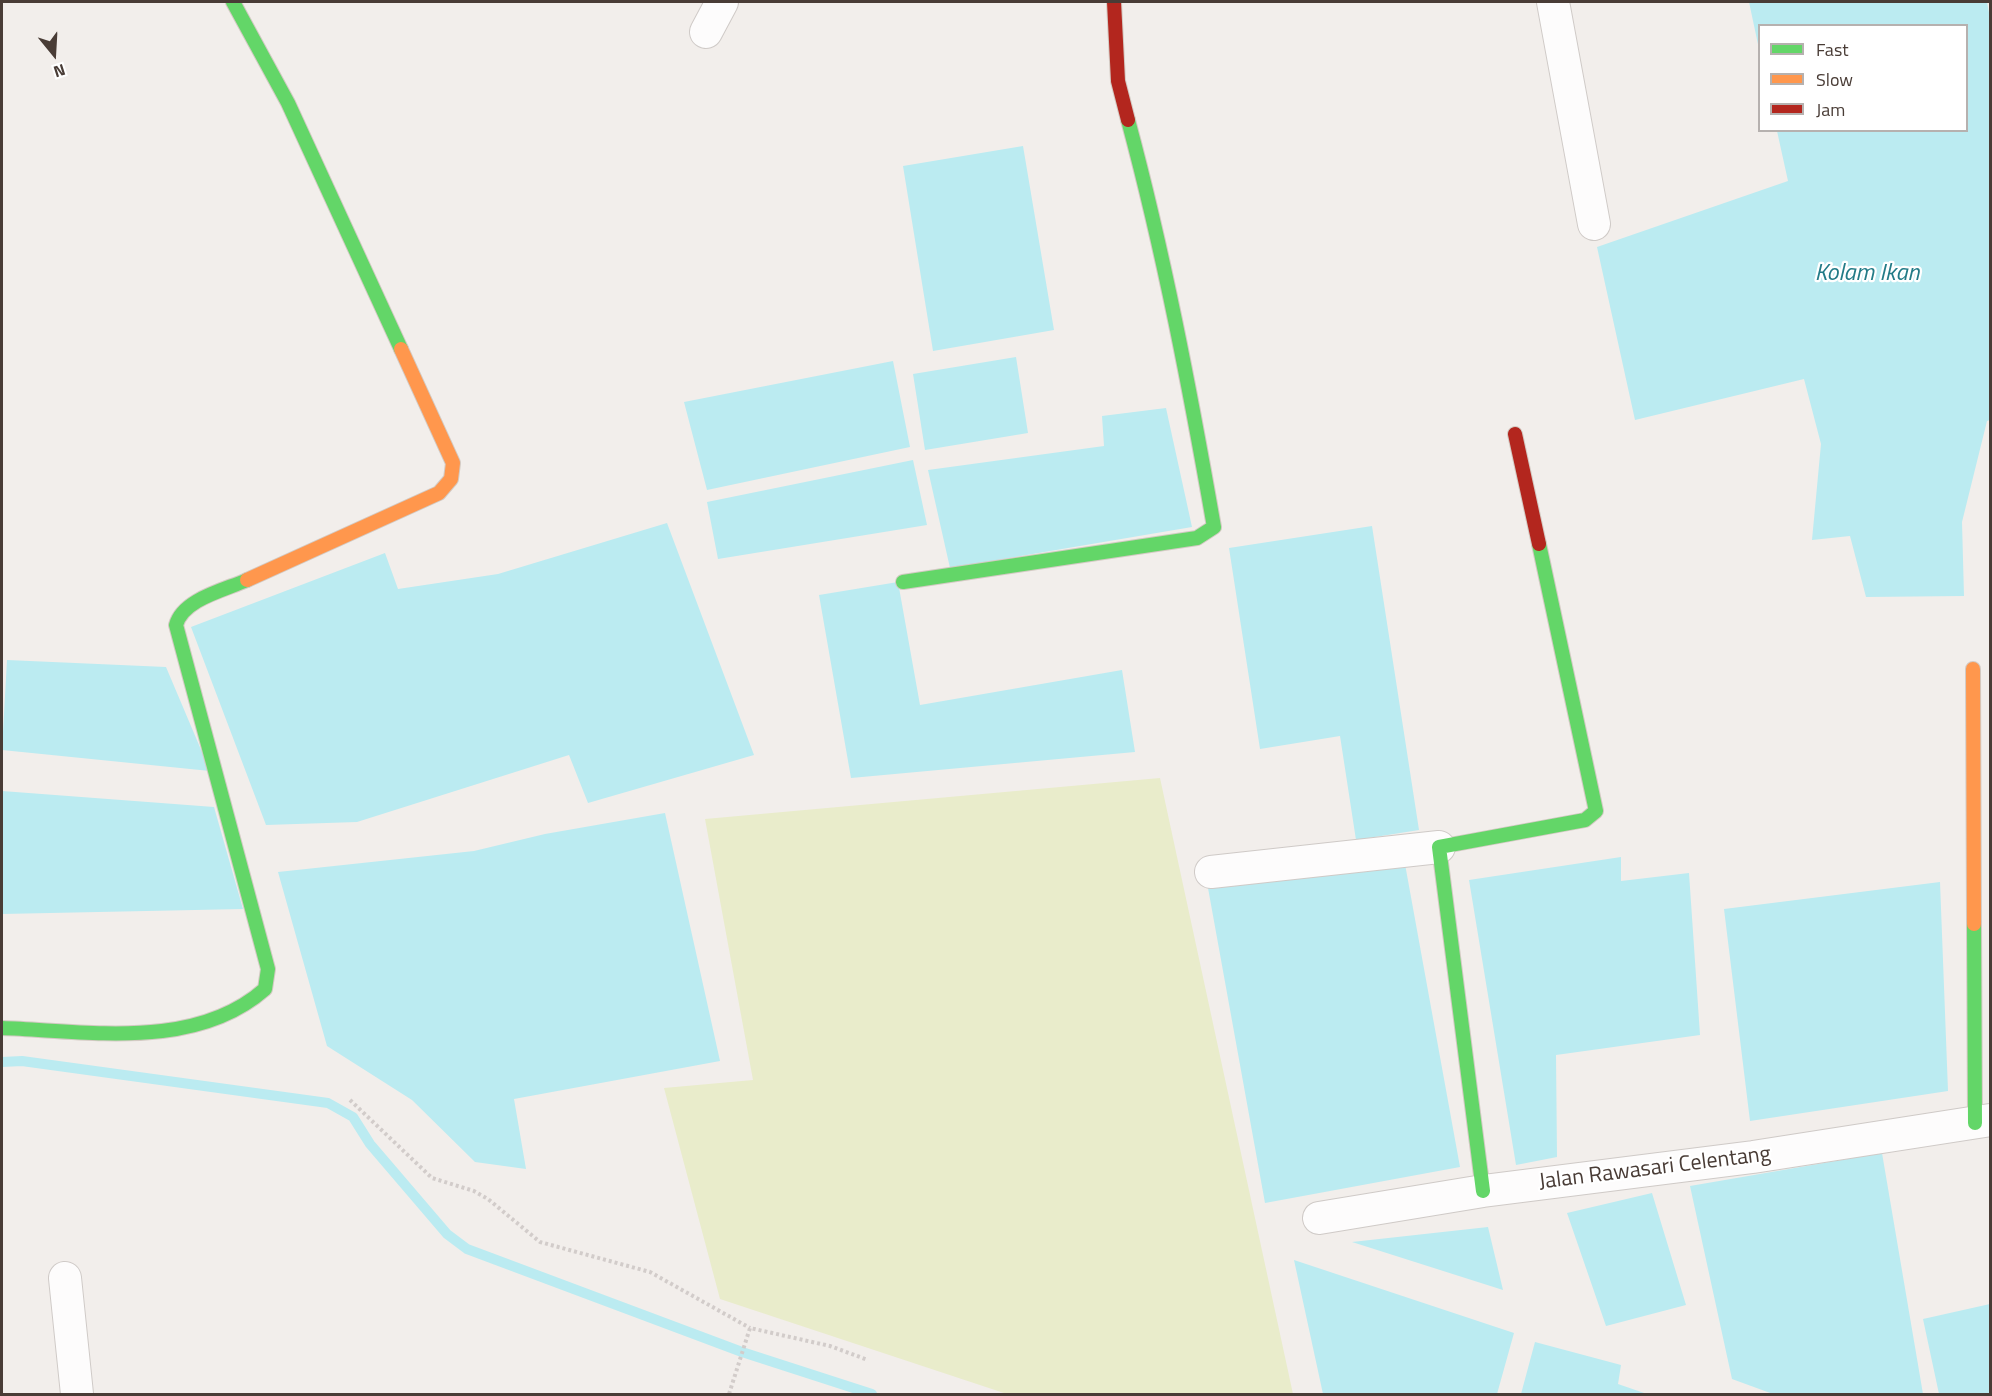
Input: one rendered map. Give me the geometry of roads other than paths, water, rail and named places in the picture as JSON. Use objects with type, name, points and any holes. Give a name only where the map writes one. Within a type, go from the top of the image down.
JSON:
[{"type":"street","points":[[2,1028],[162,1033],[218,1018],[248,1004],[265,989],[268,969],[176,626],[178,614],[191,605],[439,493],[451,479],[453,463],[438,430],[288,103],[233,2]]},
{"type":"street","points":[[706,32],[722,2]]},
{"type":"street","points":[[903,582],[1197,537],[1214,527],[1188,376],[1152,209],[1118,81],[1114,2]]},
{"type":"street","points":[[1553,2],[1594,224]]},
{"type":"street","points":[[1210,872],[1439,848],[1585,820],[1596,811],[1515,434]]},
{"type":"street","points":[[1973,669],[1983,772],[1983,1122]]},
{"type":"street","points":[[1439,848],[1483,1191]]},
{"type":"street","name":"Jalan Rawasari Celentang","points":[[1319,1218],[1483,1191],[1634,1174],[1983,1122]]},
{"type":"street","points":[[64,1278],[77,1395]]},
{"type":"water","name":"Kolam Ikan","points":[[1749,2],[1987,2],[1990,18],[1990,420],[1987,421],[1962,522],[1964,596],[1866,597],[1850,536],[1812,540],[1821,444],[1804,379],[1635,420],[1597,247],[1788,181],[1777,132],[1968,132],[1968,24],[1758,24],[1758,44]]},
{"type":"water","points":[[1023,146],[1054,330],[933,351],[903,166]]},
{"type":"water","points":[[1016,357],[1028,433],[925,450],[913,374]]},
{"type":"water","points":[[893,361],[910,447],[707,490],[684,402]]},
{"type":"water","points":[[1166,408],[1192,527],[950,568],[928,470],[1104,446],[1102,416]]},
{"type":"water","points":[[913,460],[927,525],[718,559],[707,502]]},
{"type":"water","points":[[667,523],[754,755],[588,803],[569,755],[357,822],[266,825],[191,627],[385,553],[398,589],[498,574]]},
{"type":"water","points":[[1372,526],[1419,830],[1356,840],[1340,736],[1260,749],[1229,548]]},
{"type":"water","points":[[898,582],[920,705],[1122,670],[1135,752],[851,778],[819,595]]},
{"type":"water","points":[[7,660],[166,667],[210,771],[2,750]]},
{"type":"water","points":[[2,791],[214,807],[243,909],[2,914]]},
{"type":"water","points":[[665,813],[720,1061],[514,1099],[526,1169],[475,1162],[412,1100],[327,1046],[278,872],[474,851],[545,834]]},
{"type":"water","points":[[1403,853],[1460,1167],[1265,1203],[1208,888]]},
{"type":"water","points":[[1621,857],[1621,881],[1689,873],[1700,1035],[1556,1055],[1557,1157],[1516,1165],[1469,880]]},
{"type":"water","points":[[1940,882],[1948,1091],[1750,1121],[1724,909]]},
{"type":"water","points":[[1882,1153],[1923,1394],[1773,1394],[1732,1379],[1690,1186]]},
{"type":"water","points":[[1652,1193],[1686,1305],[1606,1326],[1567,1213]]},
{"type":"water","points":[[1488,1227],[1503,1290],[1352,1242]]},
{"type":"water","points":[[1294,1260],[1514,1333],[1497,1394],[1323,1394]]},
{"type":"water","points":[[1990,1304],[1990,1394],[1939,1394],[1923,1319]]},
{"type":"water","points":[[1535,1342],[1621,1365],[1618,1384],[1647,1394],[1521,1394]]},
{"type":"waterway","points":[[2,1062],[22,1061],[328,1103],[353,1117],[370,1144],[447,1234],[467,1249],[742,1352],[872,1394]]}]
